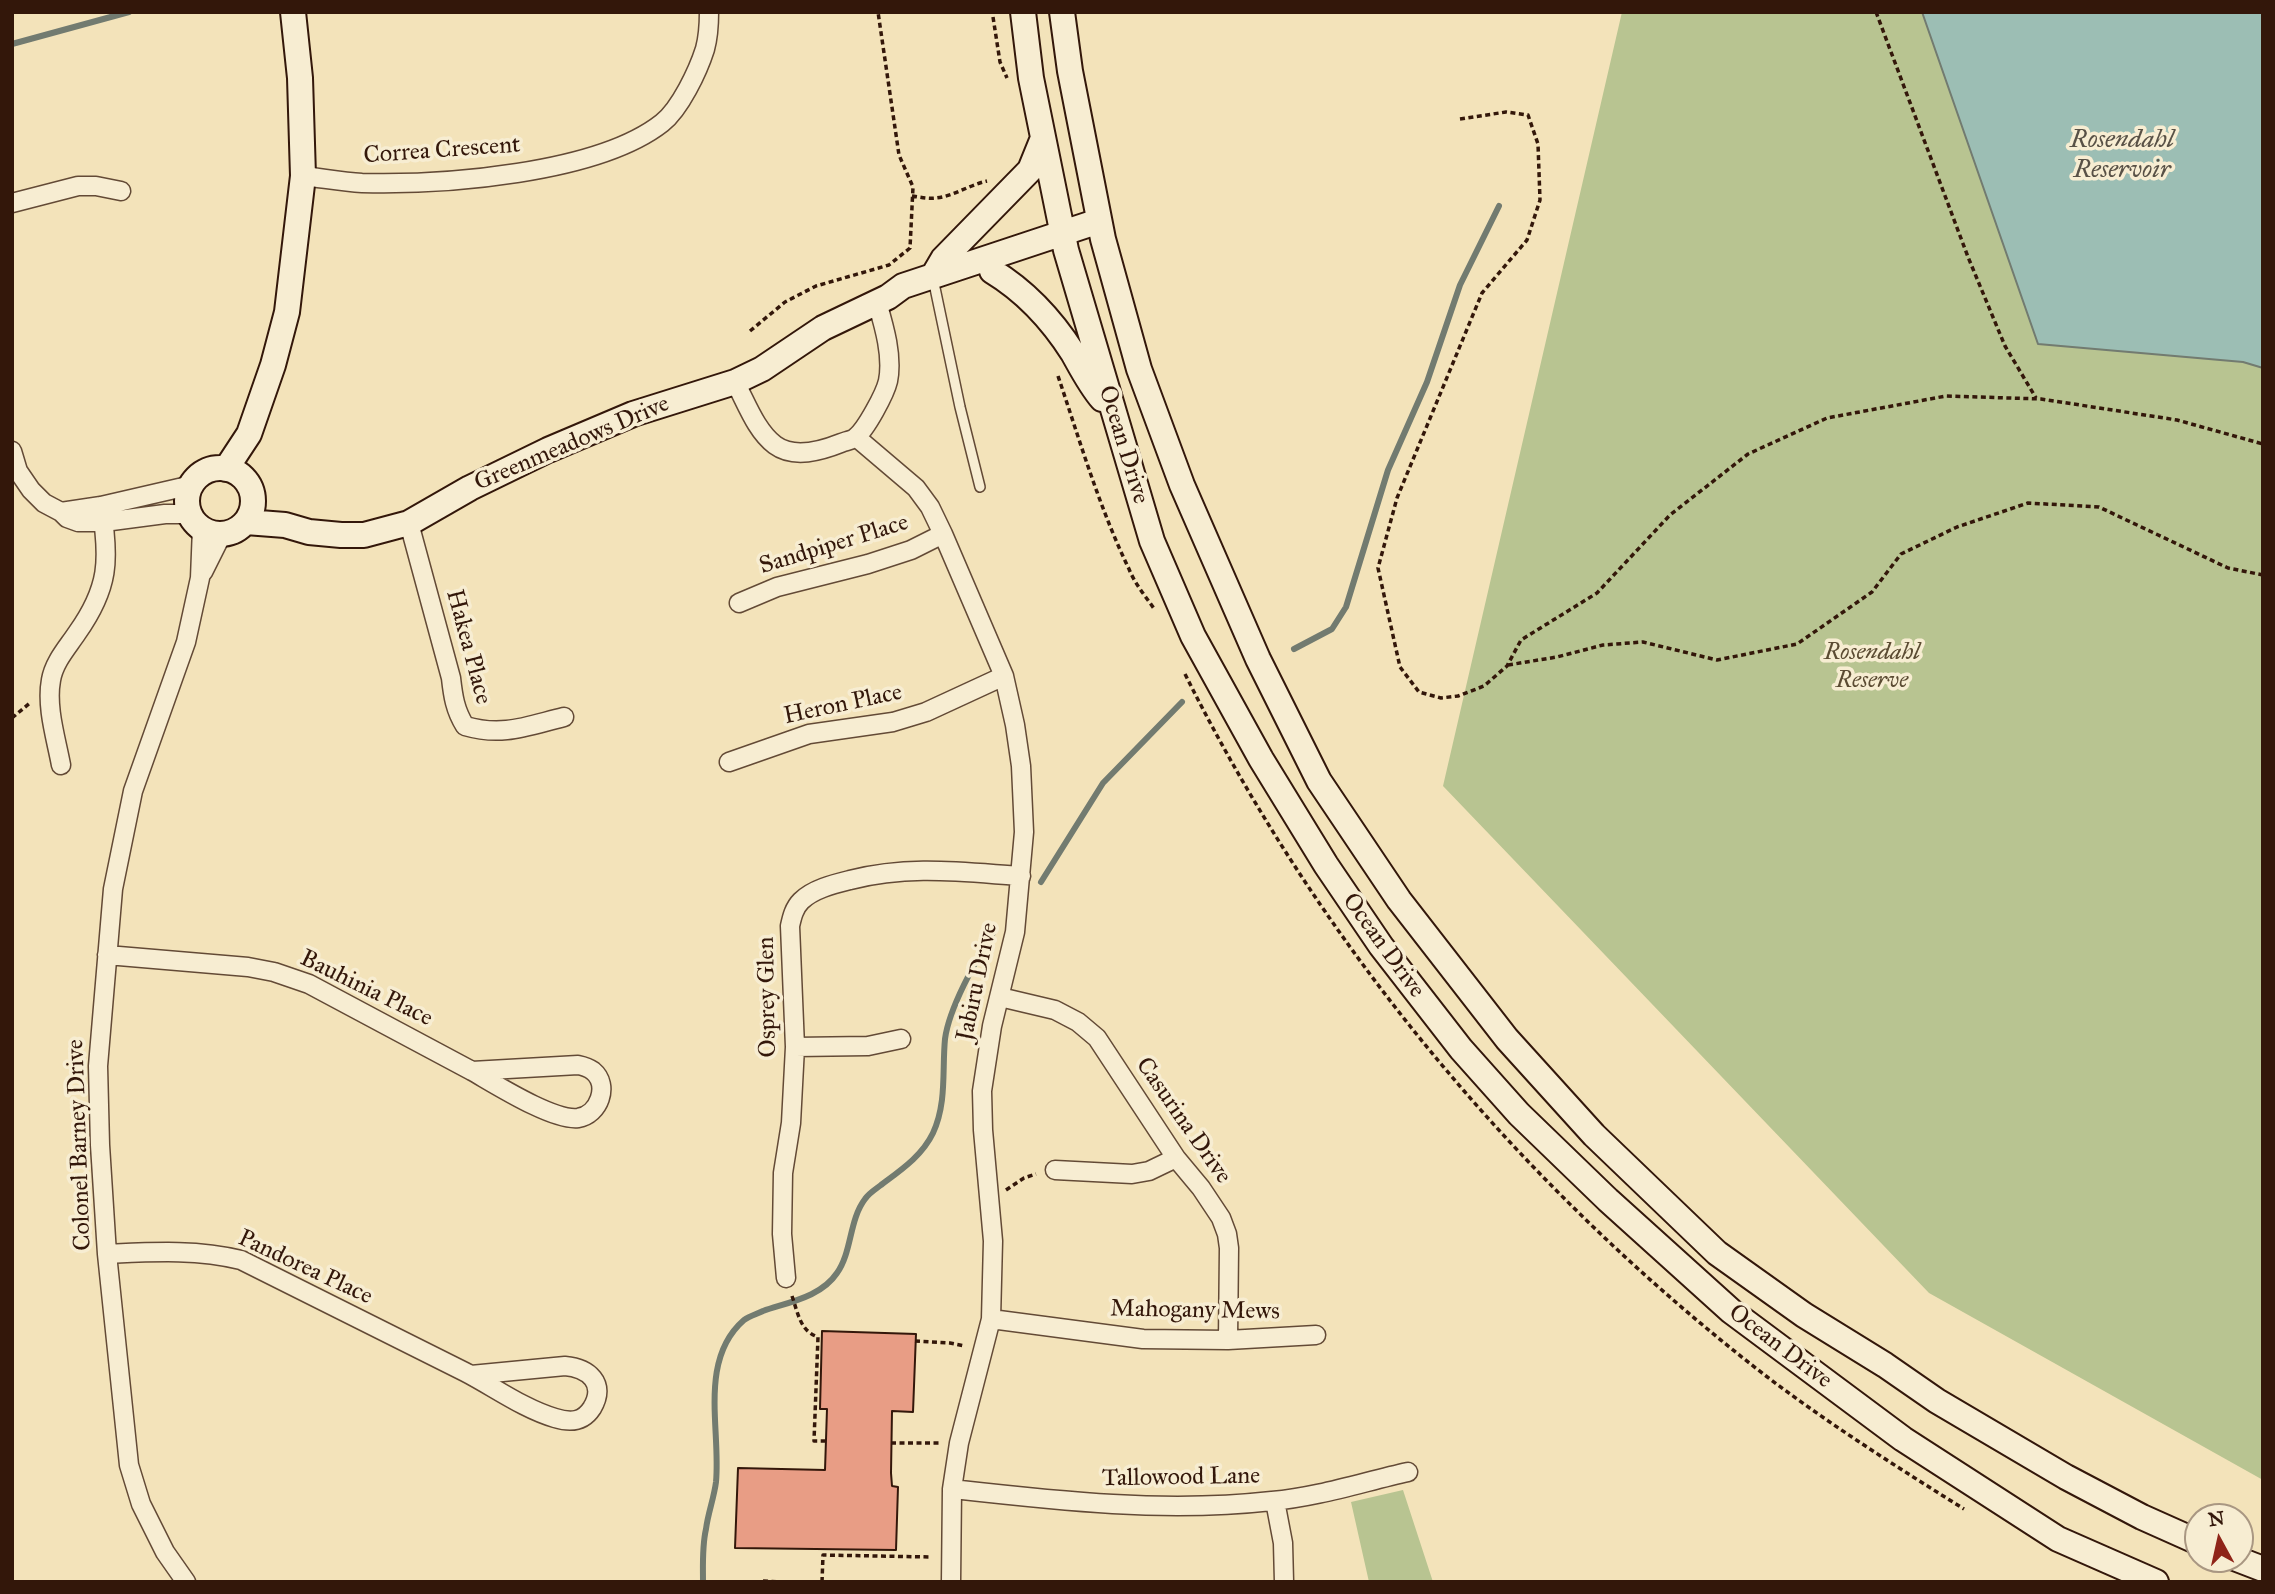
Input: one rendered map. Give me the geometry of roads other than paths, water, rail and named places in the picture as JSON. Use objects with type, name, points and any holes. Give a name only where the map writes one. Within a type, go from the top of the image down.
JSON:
[{"type":"main road","points":[[234,472],[248,446],[248,434],[273,365],[287,312],[303,176],[300,78],[293,12]]},
{"type":"main road","name":"Ocean Drive","points":[[1024,12],[1031,78],[1064,242],[1152,541],[1193,636],[1261,759],[1326,865],[1381,946],[1461,1049],[1519,1114],[1670,1258],[1731,1311],[1903,1439],[2058,1539],[2156,1582]]},
{"type":"main road","name":"Ocean Drive","points":[[1062,12],[1070,71],[1101,230],[1139,369],[1182,485],[1258,659],[1319,781],[1399,900],[1507,1039],[1594,1135],[1717,1253],[1804,1315],[1948,1407],[2077,1482],[2184,1536]]},
{"type":"main road","points":[[934,282],[943,259],[1030,170],[1043,138]]},
{"type":"main road","name":"Greenmeadows Drive","points":[[934,282],[1101,230]]},
{"type":"main road","name":"Greenmeadows Drive","points":[[250,512],[309,532],[364,535],[409,523],[470,488],[561,445],[633,414],[735,382],[762,369],[831,324],[882,300],[903,286],[992,271],[1064,242]]},
{"type":"main road","points":[[992,271],[1018,288],[1042,313],[1071,350],[1093,389],[1114,413]]},
{"type":"main road","points":[[206,471],[234,472],[250,488],[250,512],[236,530],[204,525],[187,502],[191,485],[206,471]]},
{"type":"street","name":"Correa Crescent","points":[[303,176],[360,183],[506,175],[583,159],[630,143],[664,122],[686,92],[706,48],[709,12]]},
{"type":"street","points":[[12,203],[78,186],[121,191]]},
{"type":"street","points":[[735,382],[763,432],[785,451],[813,452],[856,437],[878,406],[888,382],[882,300]]},
{"type":"street","name":"Jabiru Drive","points":[[856,437],[916,488],[930,507],[1004,676],[1021,766],[1024,832],[1015,932],[986,1060],[982,1091],[993,1274],[990,1319],[959,1443],[952,1489],[951,1582]]},
{"type":"street","points":[[12,451],[18,471],[31,490],[44,503],[78,522],[191,485]]},
{"type":"street","points":[[102,514],[141,516],[204,525]]},
{"type":"street","points":[[61,765],[50,699],[51,679],[57,661],[98,600],[105,577],[106,552],[102,514]]},
{"type":"street","name":"Hakea Place","points":[[409,523],[451,678],[457,713],[465,726],[500,732],[564,717]]},
{"type":"street","name":"Colonel Barney Drive","points":[[186,1582],[165,1552],[141,1504],[130,1465],[107,1254],[98,1066],[113,889],[133,791],[186,642],[200,578],[204,525]]},
{"type":"street","name":"Sandpiper Place","points":[[738,603],[777,587],[911,550],[943,534]]},
{"type":"street","name":"Heron Place","points":[[729,762],[809,734],[893,722],[926,712],[1004,676]]},
{"type":"street","name":"Osprey Glen","points":[[787,1283],[782,1234],[783,1173],[791,1123],[795,1047],[790,926],[793,913],[801,901],[832,884],[877,873],[924,869],[1021,876]]},
{"type":"street","name":"Bauhinia Place","points":[[107,955],[248,967],[274,972],[309,984],[472,1071],[532,1103],[563,1116],[579,1118],[594,1110],[602,1095],[599,1079],[592,1070],[578,1065],[472,1071]]},
{"type":"street","name":"Casurina Drive","points":[[1000,997],[1055,1010],[1078,1022],[1097,1038],[1176,1158],[1221,1218],[1227,1234],[1227,1340]]},
{"type":"street","points":[[795,1047],[869,1046],[901,1039]]},
{"type":"street","points":[[1055,1170],[1132,1174],[1149,1171],[1176,1158]]},
{"type":"street","name":"Pandorea Place","points":[[107,1254],[214,1253],[241,1260],[557,1419],[577,1421],[586,1416],[594,1405],[597,1390],[593,1377],[579,1367],[471,1375]]},
{"type":"street","name":"Mahogany Mews","points":[[990,1319],[1143,1339],[1227,1340],[1316,1335]]},
{"type":"street","name":"Tallowood Lane","points":[[952,1489],[1129,1506],[1231,1505],[1276,1501],[1408,1472]]},
{"type":"street","points":[[1276,1501],[1283,1543],[1284,1582]]},
{"type":"lane","points":[[934,282],[979,487]]},
{"type":"water","name":"Rosendahl Reservoir","points":[[1922,12],[2263,12],[2263,368],[2243,362],[2038,344]]},
{"type":"waterway","points":[[12,44],[129,12]]},
{"type":"waterway","points":[[1294,649],[1332,629],[1346,607],[1388,470],[1427,382],[1460,285],[1499,206]]},
{"type":"waterway","points":[[1041,882],[1103,783],[1182,702]]},
{"type":"waterway","points":[[703,1582],[704,1542],[716,1482],[715,1397],[716,1375],[721,1355],[730,1336],[744,1320],[804,1298],[830,1281],[842,1265],[856,1216],[865,1199],[923,1149],[933,1133],[940,1110],[945,1039],[952,1013],[964,984],[993,933]]},
{"type":"park label","name":"Rosendahl Reserve","points":[[1872,667]]}]
